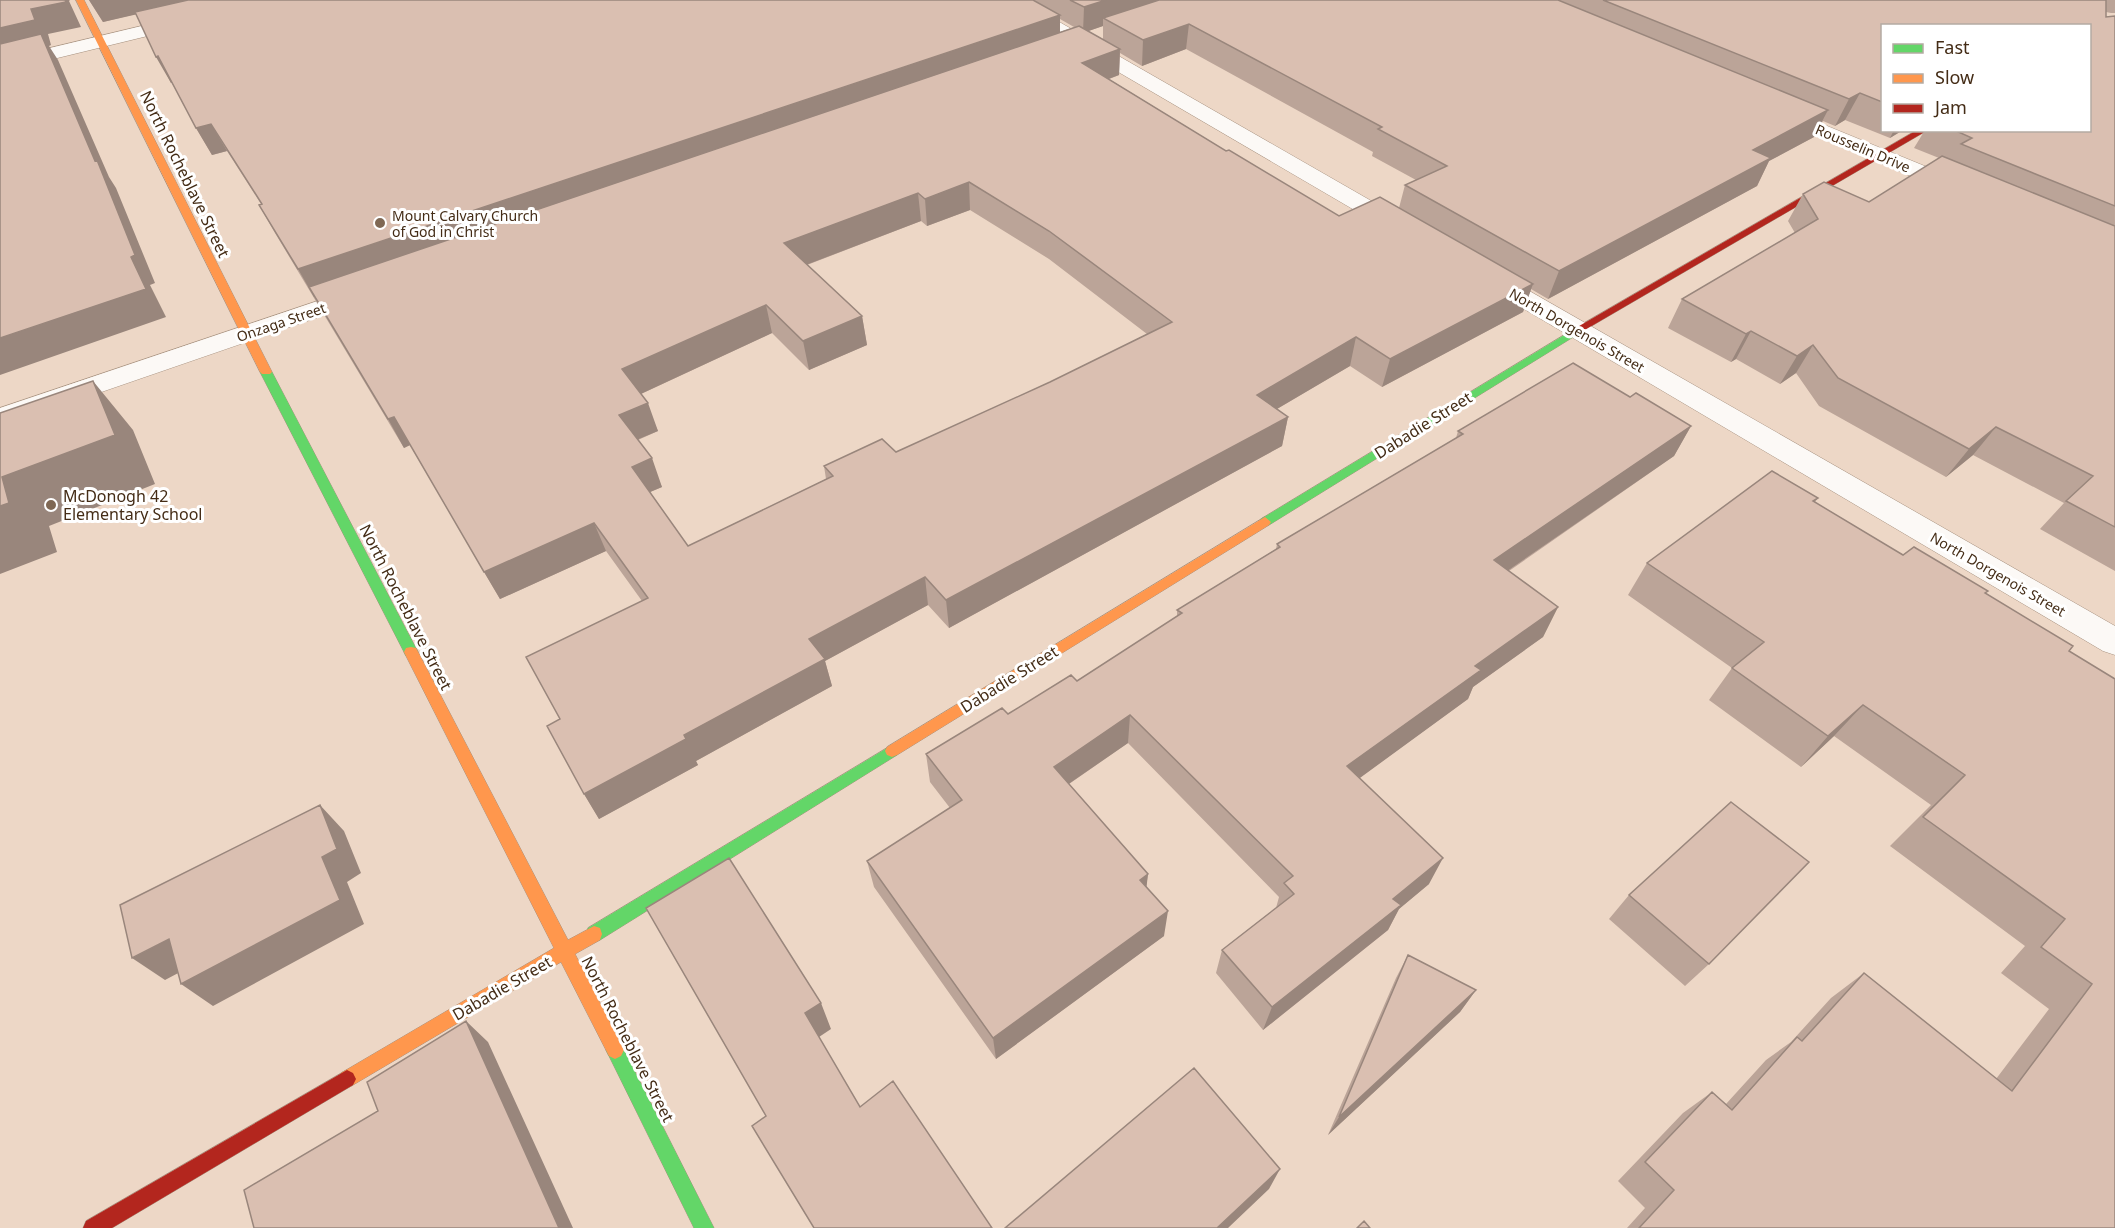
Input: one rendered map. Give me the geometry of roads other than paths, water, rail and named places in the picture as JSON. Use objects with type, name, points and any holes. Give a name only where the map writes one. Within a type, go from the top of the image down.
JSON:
[{"type":"street","name":"North Rocheblave Street","points":[[80,0],[246,334],[566,951],[704,1228]]},
{"type":"street","points":[[0,66],[273,0]]},
{"type":"street","points":[[1008,0],[1069,46],[1422,240]]},
{"type":"street","points":[[1069,46],[1112,31]]},
{"type":"street","name":"Rousselin Drive","points":[[1761,105],[1977,196]]},
{"type":"street","name":"Dabadie Street","points":[[93,1228],[566,951],[1577,330],[1921,132]]},
{"type":"street","name":"North Dorgenois Street","points":[[1464,264],[2115,642]]},
{"type":"street","name":"Onzaga Street","points":[[0,418],[381,287]]},
{"type":"place","name":"Mount Calvary Church of God in Christ","points":[[380,223]]},
{"type":"place","name":"McDonogh 42 Elementary School","points":[[51,505]]}]
